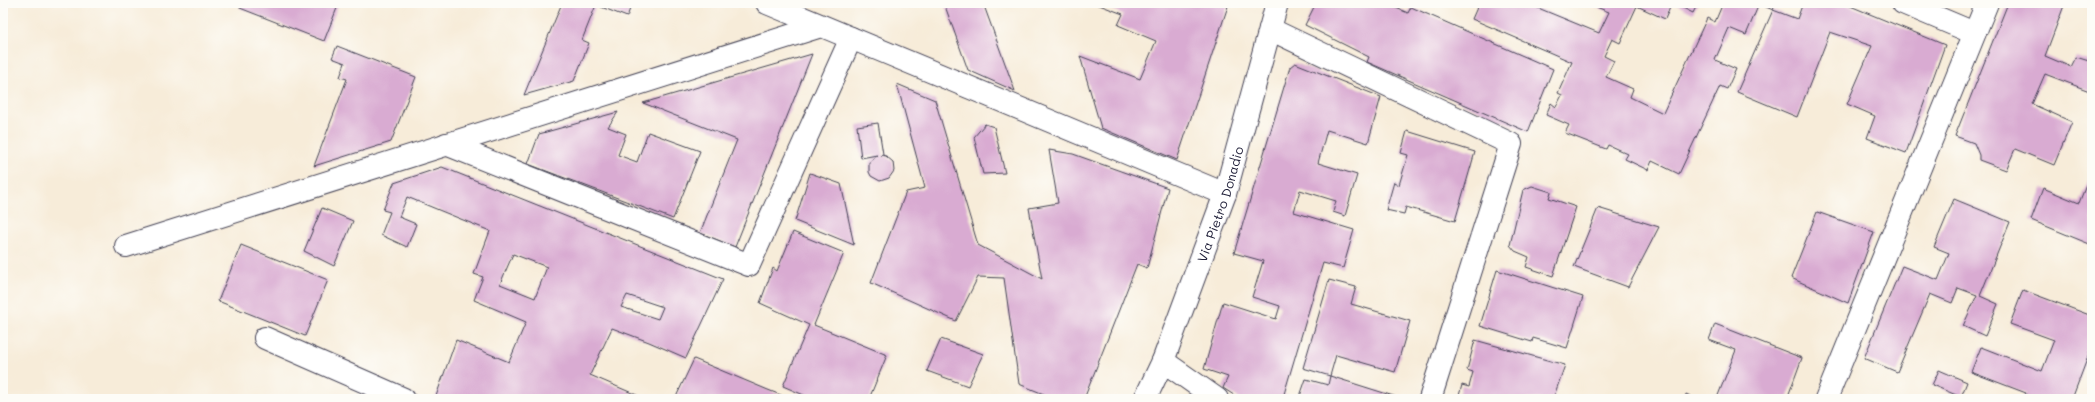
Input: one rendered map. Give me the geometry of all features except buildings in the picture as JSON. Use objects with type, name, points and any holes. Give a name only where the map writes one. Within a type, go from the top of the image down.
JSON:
[{"type":"street","name":"Via Pietro Donadio","points":[[1145,399],[1162,360],[1225,194],[1277,3]]},
{"type":"street","points":[[1903,3],[1974,33]]},
{"type":"street","points":[[1826,399],[1987,3]]},
{"type":"street","points":[[774,4],[821,26],[1225,194]]},
{"type":"street","points":[[126,246],[821,26]]},
{"type":"street","points":[[1270,29],[1511,144],[1430,399]]},
{"type":"street","points":[[446,144],[749,265],[851,38]]},
{"type":"street","points":[[265,338],[404,399]]},
{"type":"street","points":[[1162,360],[1217,399]]}]
